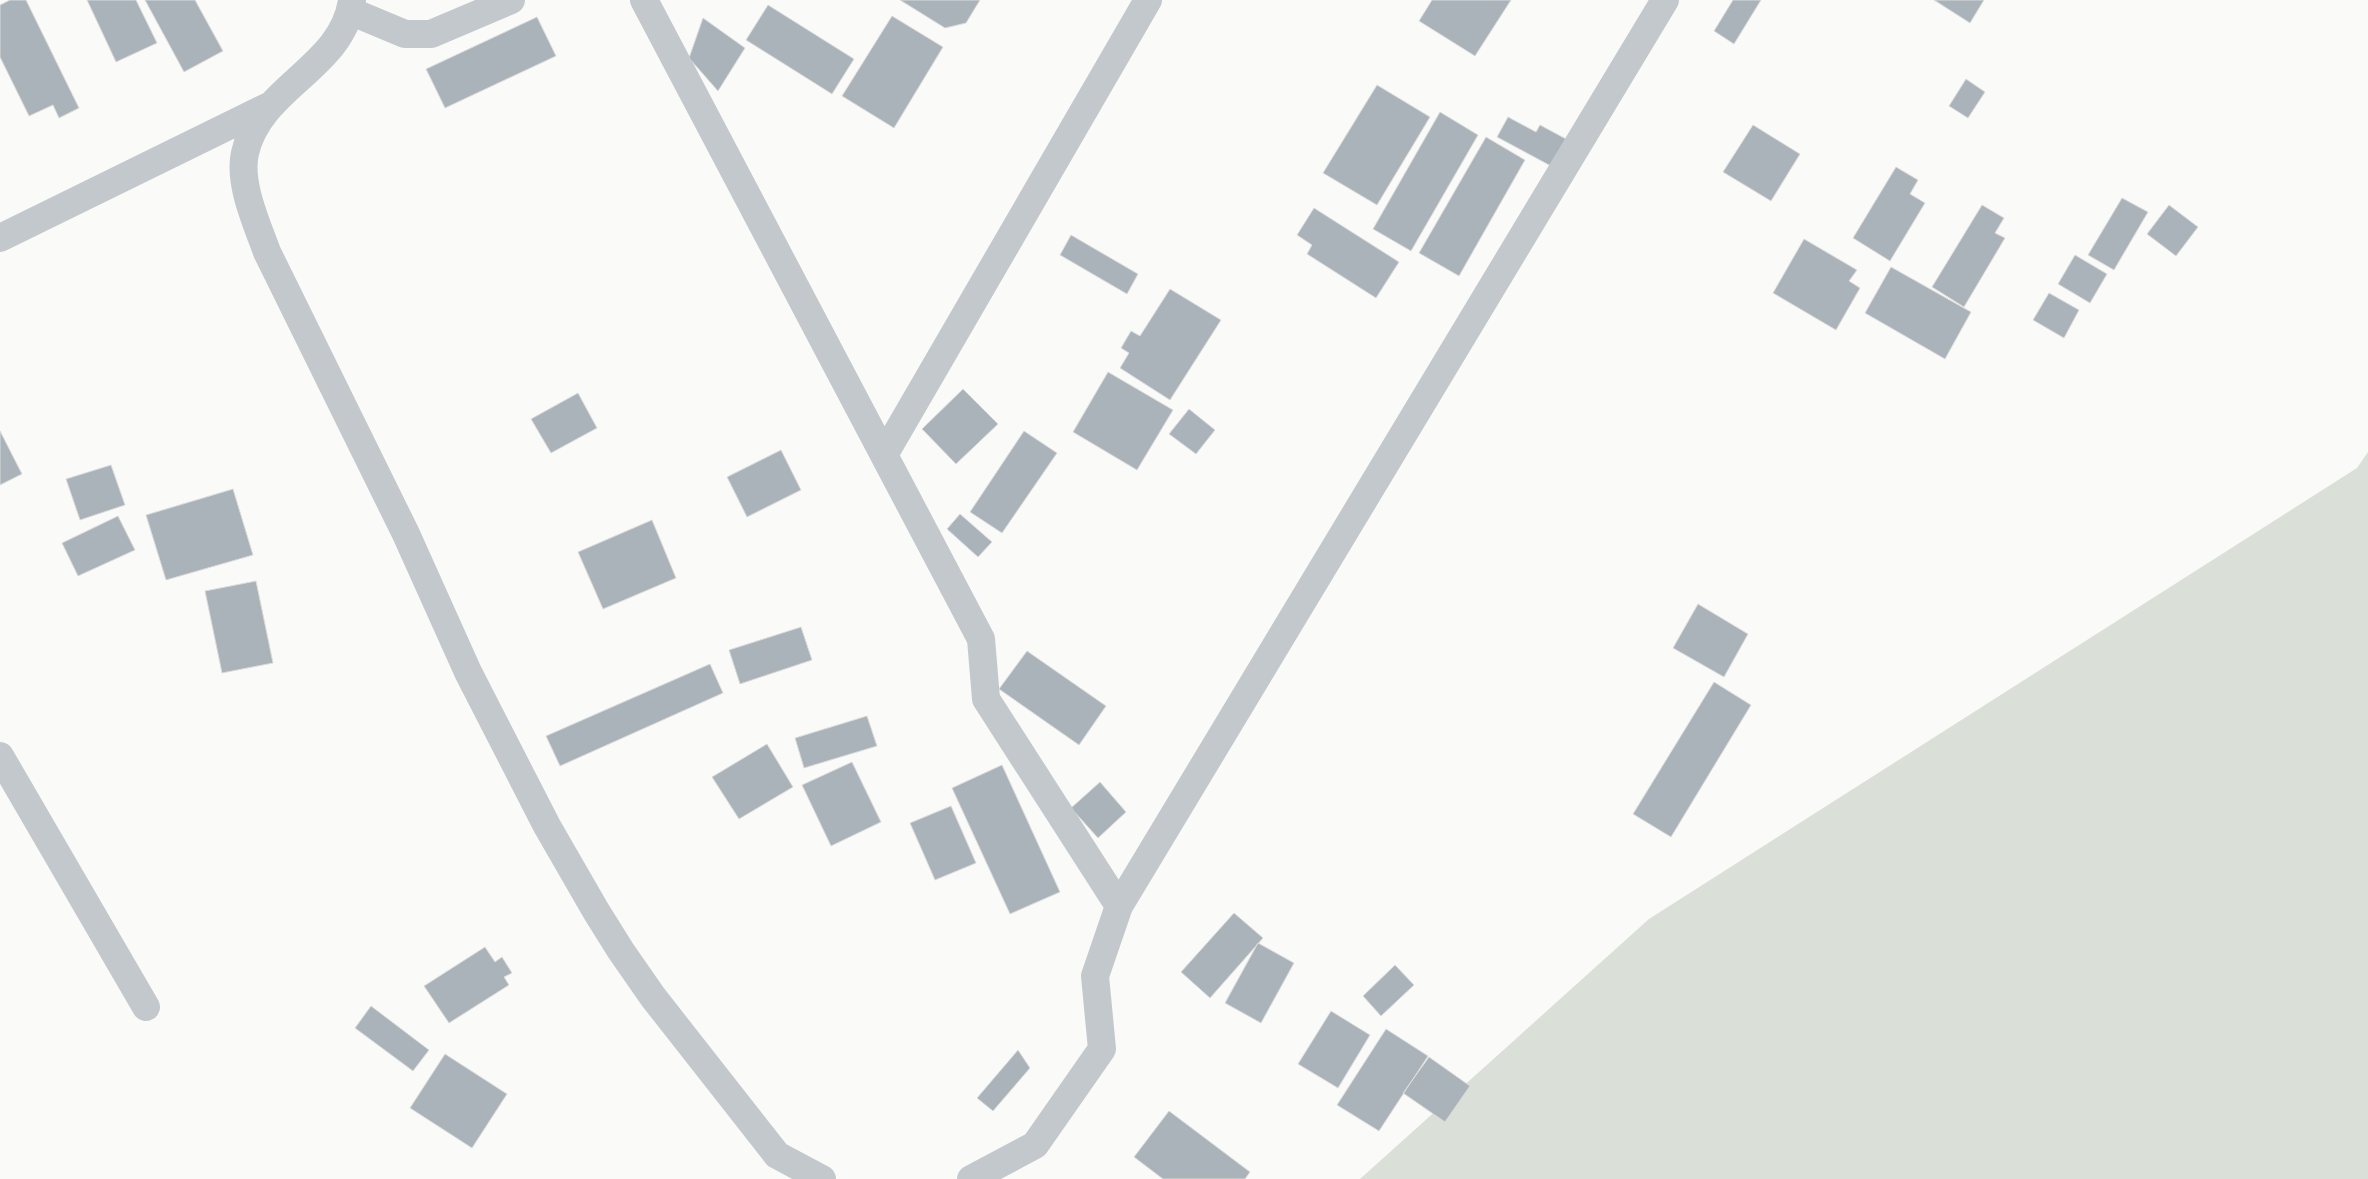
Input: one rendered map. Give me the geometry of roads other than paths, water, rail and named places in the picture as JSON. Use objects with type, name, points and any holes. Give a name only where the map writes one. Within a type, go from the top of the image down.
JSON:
[{"type":"street","points":[[0,238],[269,106],[312,69],[332,46],[345,26],[351,6],[405,34],[431,34],[511,0]]},
{"type":"street","points":[[644,0],[981,639],[986,699],[1119,906]]},
{"type":"street","points":[[884,454],[1148,0]]},
{"type":"street","points":[[971,1179],[1035,1145],[1102,1049],[1095,976],[1119,906],[1664,0]]},
{"type":"street","points":[[269,106],[253,131],[244,154],[249,203],[267,252],[406,534],[468,672],[547,826],[621,952],[653,997],[777,1155],[822,1179]]},
{"type":"street","points":[[0,756],[146,1007]]}]
